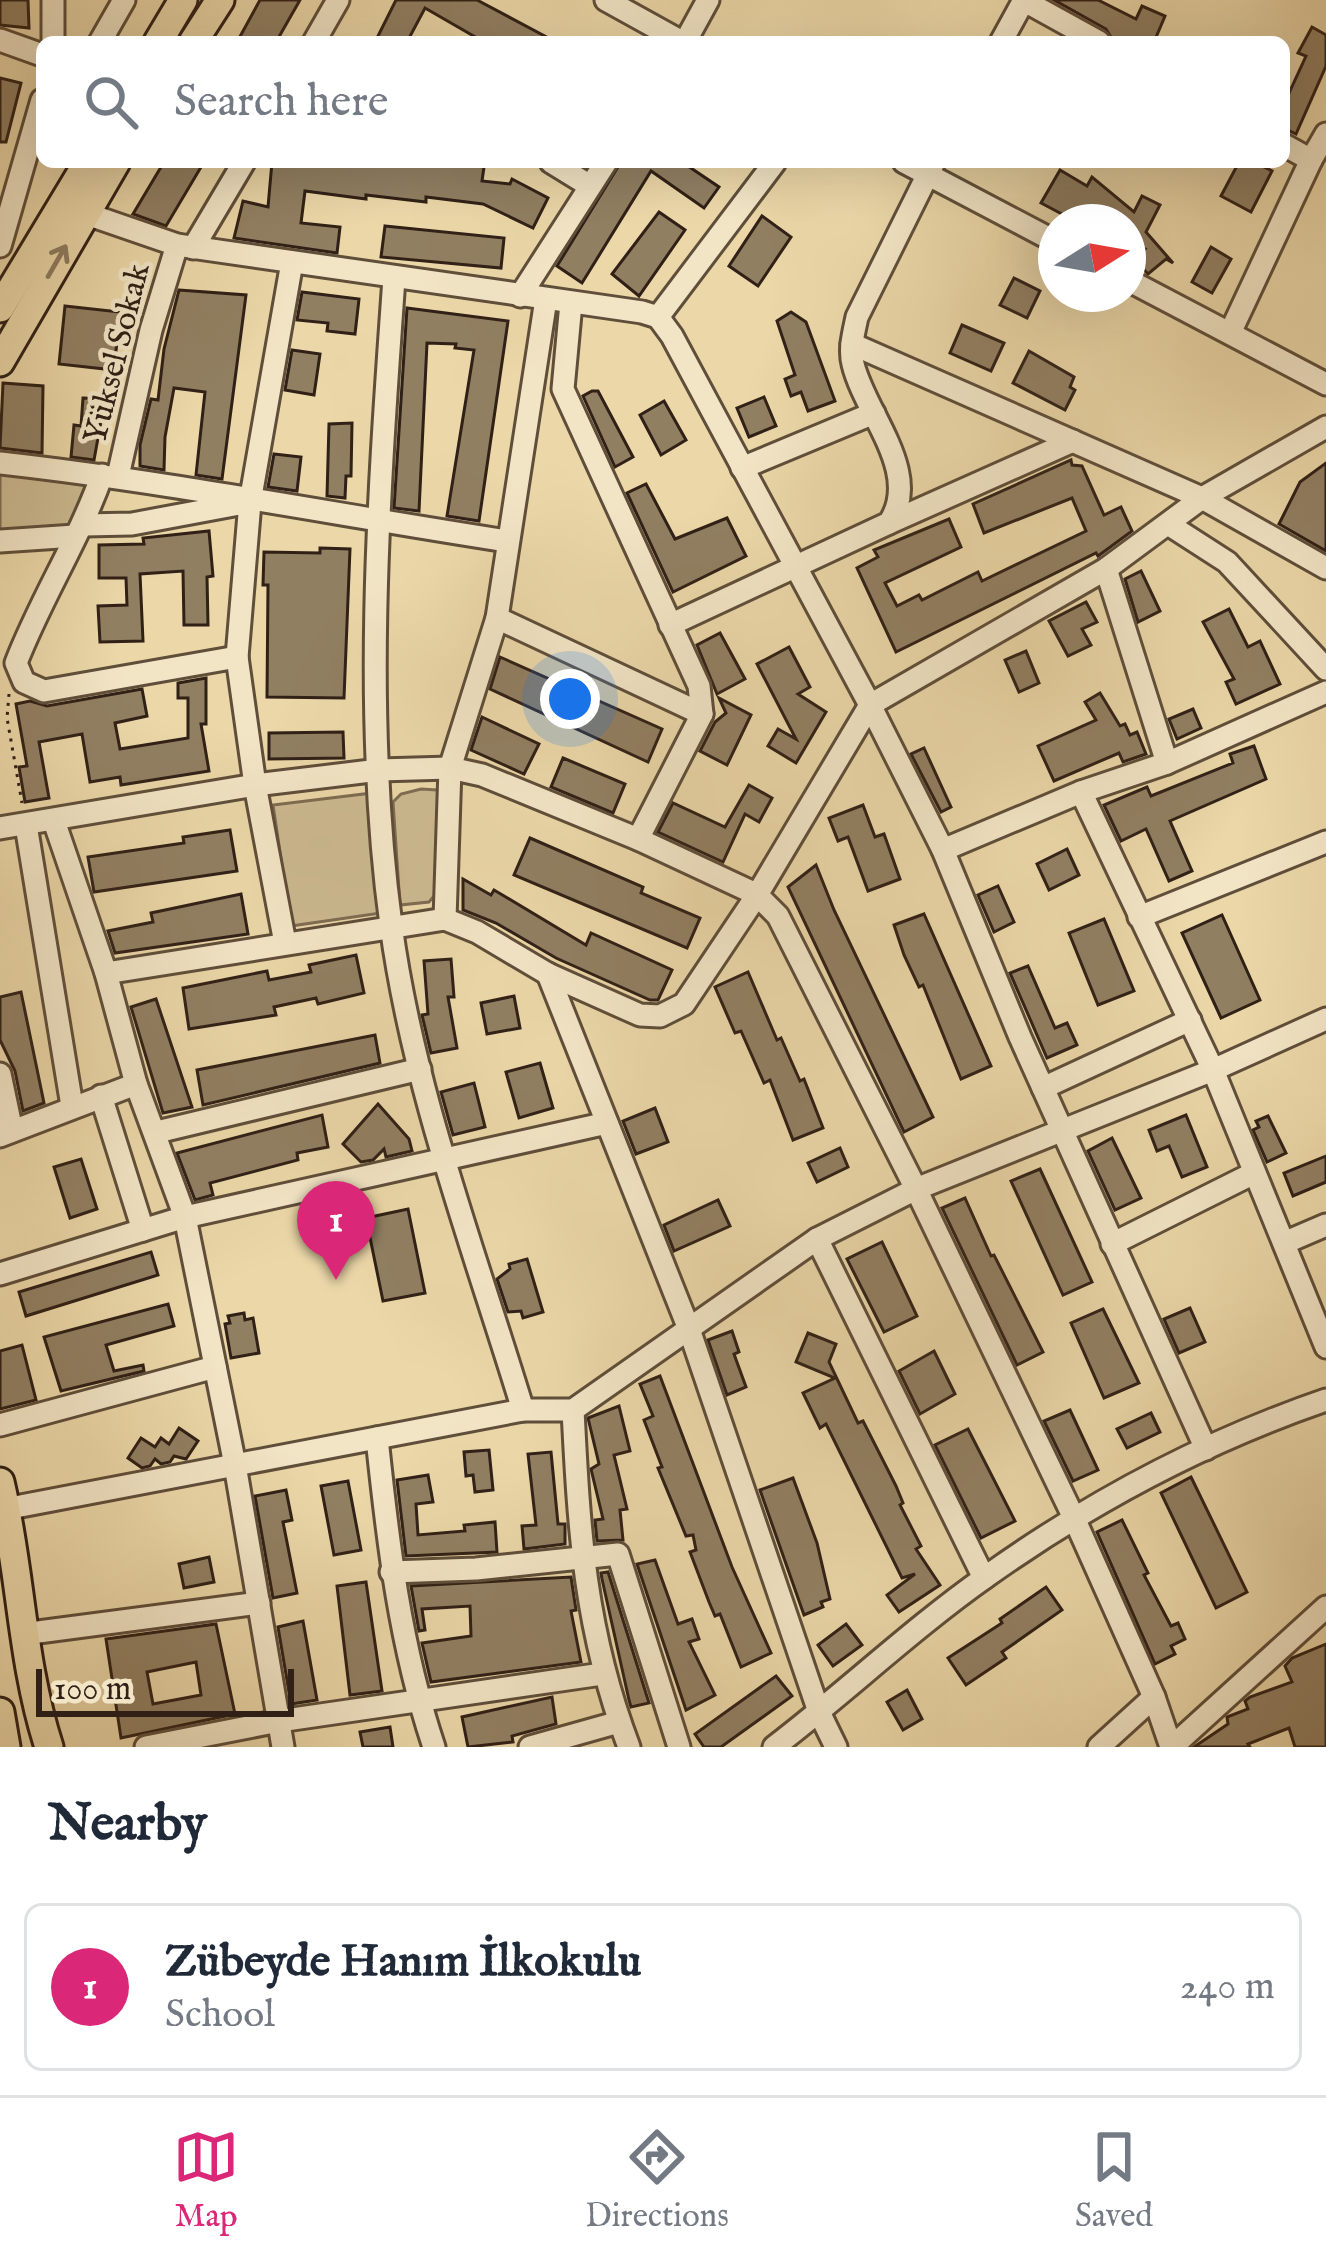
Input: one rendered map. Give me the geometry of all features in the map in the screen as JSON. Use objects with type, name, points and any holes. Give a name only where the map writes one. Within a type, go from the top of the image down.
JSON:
[{"type":"main road","points":[[162,36],[183,0]]},
{"type":"main road","points":[[197,36],[220,0]]},
{"type":"main road","points":[[0,308],[8,276],[84,168]]},
{"type":"main road","points":[[0,362],[112,168]]},
{"type":"main road","points":[[2,1500],[22,1634],[50,1747]]},
{"type":"main road","points":[[0,1712],[5,1747]]},
{"type":"street","points":[[53,0],[53,36]]},
{"type":"street","points":[[103,36],[124,0]]},
{"type":"street","points":[[317,36],[338,0]]},
{"type":"street","points":[[606,0],[672,36]]},
{"type":"street","points":[[687,36],[708,0]]},
{"type":"street","points":[[1003,36],[1024,0],[1088,36]]},
{"type":"street","points":[[0,40],[36,53]]},
{"type":"street","points":[[0,246],[36,121]]},
{"type":"street","points":[[1230,333],[1326,134]]},
{"type":"street","points":[[1290,148],[1311,160]]},
{"type":"street","name":"Yüksel Sokak","points":[[16,663],[110,476],[151,330],[185,246],[240,168]]},
{"type":"street","points":[[561,168],[590,186]]},
{"type":"street","points":[[520,296],[602,168]]},
{"type":"street","points":[[658,317],[770,168]]},
{"type":"street","points":[[889,523],[900,507],[900,483],[852,362],[852,344],[857,317],[930,168],[1038,231]]},
{"type":"street","points":[[84,213],[185,246],[658,317],[870,705],[943,850],[1043,1088],[1206,1449]]},
{"type":"street","points":[[285,943],[255,785],[238,657],[250,502],[292,262]]},
{"type":"street","points":[[394,278],[376,521],[379,770],[391,926],[421,1070],[523,1410]]},
{"type":"street","points":[[1146,289],[1326,384]]},
{"type":"street","points":[[445,919],[450,768],[496,618],[546,299]]},
{"type":"street","points":[[571,303],[563,389],[698,686],[702,714],[638,838]]},
{"type":"street","points":[[852,344],[1202,499],[1326,568]]},
{"type":"street","points":[[742,469],[874,413]]},
{"type":"street","points":[[106,973],[445,919],[640,1016],[660,1016],[684,1004],[757,895],[870,705],[1106,569],[1202,499],[1326,427]]},
{"type":"street","points":[[670,625],[1073,441]]},
{"type":"street","points":[[0,463],[110,476],[507,541]]},
{"type":"street","points":[[0,541],[250,502]]},
{"type":"street","points":[[1168,524],[1226,562],[1326,669]]},
{"type":"street","points":[[1106,569],[1166,763]]},
{"type":"street","points":[[496,618],[702,714]]},
{"type":"street","points":[[16,663],[24,682],[44,691],[238,657]]},
{"type":"street","points":[[943,850],[1081,792],[1166,763],[1326,692]]},
{"type":"street","points":[[0,828],[255,785],[379,770],[450,768],[482,775],[638,838],[757,895],[778,916],[916,1189],[1074,1518],[1172,1747],[1326,1607]]},
{"type":"street","points":[[1081,792],[1213,1070],[1326,1347]]},
{"type":"street","points":[[54,820],[106,973],[136,1084],[185,1217],[235,1465],[283,1747]]},
{"type":"street","points":[[26,825],[73,1106]]},
{"type":"street","points":[[1139,917],[1326,842]]},
{"type":"street","points":[[548,974],[689,1329],[819,1712],[836,1747]]},
{"type":"street","points":[[2,1500],[235,1465],[523,1410],[573,1410],[817,1239],[916,1189],[1213,1070],[1326,1019]]},
{"type":"street","points":[[1043,1088],[1190,1020]]},
{"type":"street","points":[[157,1132],[421,1070]]},
{"type":"street","points":[[0,1074],[6,1134],[136,1084]]},
{"type":"street","points":[[101,1096],[143,1230]]},
{"type":"street","points":[[0,1274],[185,1217],[607,1123]]},
{"type":"street","points":[[1112,1244],[1254,1173]]},
{"type":"street","points":[[1284,1243],[1326,1225]]},
{"type":"street","points":[[817,1239],[984,1578]]},
{"type":"street","points":[[0,1425],[215,1367]]},
{"type":"street","points":[[774,1747],[984,1578],[1074,1518],[1250,1426],[1326,1400]]},
{"type":"street","points":[[573,1410],[581,1559],[602,1674],[629,1747]]},
{"type":"street","points":[[377,1438],[391,1571],[418,1700],[434,1747]]},
{"type":"street","points":[[391,1571],[618,1554],[679,1747]]},
{"type":"street","points":[[22,1634],[260,1603]]},
{"type":"street","points":[[146,1747],[279,1721],[602,1674]]},
{"type":"street","points":[[1099,1747],[1154,1697]]},
{"type":"street","points":[[530,1747],[619,1722]]},
{"type":"path","points":[[16,663],[8,718],[26,825]]},
{"type":"shaded area","points":[[0,472],[82,482],[87,490],[72,527],[0,532]]},
{"type":"shaded area","points":[[437,790],[444,802],[444,884],[429,902],[400,905],[393,802],[401,794]]},
{"type":"shaded area","points":[[372,793],[381,913],[291,926],[273,805]]},
{"type":"building","points":[[0,0],[28,0],[29,28],[0,25]]},
{"type":"building","points":[[260,0],[300,0],[279,36],[240,36]]},
{"type":"building","points":[[396,0],[477,0],[545,36],[474,36],[425,8],[410,36],[378,36]]},
{"type":"building","points":[[1054,0],[1098,0],[1136,19],[1142,6],[1165,16],[1157,36],[1110,36]]},
{"type":"building","points":[[1312,27],[1326,35],[1326,66],[1296,134],[1290,131],[1290,91],[1306,56],[1298,53]]},
{"type":"building","points":[[0,78],[21,83],[6,142],[0,142]]},
{"type":"building","points":[[160,168],[200,168],[166,226],[133,214]]},
{"type":"building","points":[[271,168],[484,168],[482,181],[510,184],[512,179],[548,198],[533,228],[483,204],[305,191],[301,223],[340,227],[337,253],[234,238],[243,201],[268,207]]},
{"type":"building","points":[[617,168],[691,168],[719,187],[704,208],[651,171],[582,283],[557,266]]},
{"type":"building","points":[[1236,168],[1272,171],[1251,212],[1221,196]]},
{"type":"building","points":[[1060,170],[1087,186],[1092,177],[1124,204],[1043,204]]},
{"type":"building","points":[[1142,196],[1160,205],[1146,232],[1146,204],[1138,204]]},
{"type":"building","points":[[659,212],[685,230],[639,296],[612,274]]},
{"type":"building","points":[[762,216],[791,237],[758,286],[729,266]]},
{"type":"building","points":[[385,226],[504,238],[501,268],[381,257]]},
{"type":"building","points":[[1146,232],[1173,263],[1166,259],[1148,274]]},
{"type":"building","points":[[1211,247],[1231,259],[1212,293],[1192,282]]},
{"type":"building","points":[[1014,278],[1038,290],[1027,318],[1000,305]]},
{"type":"building","points":[[179,290],[246,295],[222,479],[196,475],[205,392],[174,388],[164,470],[140,466],[140,445],[151,399],[158,400],[164,349]]},
{"type":"building","points":[[302,292],[359,299],[355,334],[327,331],[328,323],[297,320]]},
{"type":"building","points":[[65,306],[120,312],[114,370],[59,364]]},
{"type":"building","points":[[407,308],[508,321],[479,521],[447,516],[474,350],[455,348],[456,344],[427,343],[419,511],[394,508]]},
{"type":"building","points":[[791,312],[806,322],[835,401],[808,411],[801,392],[791,396],[785,379],[795,375],[777,321]]},
{"type":"building","points":[[962,325],[1004,343],[991,371],[950,353]]},
{"type":"building","points":[[292,350],[320,354],[314,395],[285,390]]},
{"type":"building","points":[[1029,351],[1074,377],[1070,387],[1075,390],[1065,410],[1013,383]]},
{"type":"building","points":[[3,383],[43,386],[42,453],[0,448]]},
{"type":"building","points":[[598,391],[633,457],[615,467],[583,396]]},
{"type":"building","points":[[764,397],[776,426],[749,437],[737,408]]},
{"type":"building","points":[[83,398],[105,399],[94,460],[71,457],[74,425],[81,426]]},
{"type":"building","points":[[664,401],[686,440],[661,455],[640,415]]},
{"type":"building","points":[[352,423],[351,476],[346,476],[345,498],[327,496],[329,424]]},
{"type":"building","points":[[274,454],[301,457],[297,491],[268,487]]},
{"type":"building","points":[[1071,460],[1072,465],[1082,466],[1104,515],[1121,507],[1132,531],[1098,556],[896,652],[857,568],[878,557],[874,550],[949,519],[961,547],[885,583],[897,606],[919,595],[922,600],[978,572],[982,581],[1086,531],[1072,498],[984,533],[973,504]]},
{"type":"building","points":[[1326,463],[1326,551],[1279,524],[1300,482]]},
{"type":"building","points":[[646,484],[675,539],[727,518],[746,556],[673,592],[627,493]]},
{"type":"building","points":[[209,531],[213,576],[207,577],[208,625],[184,625],[183,571],[140,574],[143,641],[100,642],[98,606],[127,605],[126,578],[99,578],[99,545],[144,544],[143,538]]},
{"type":"building","points":[[320,548],[350,549],[344,698],[267,697],[264,552],[320,553]]},
{"type":"building","points":[[1141,571],[1160,611],[1138,622],[1125,579]]},
{"type":"building","points":[[1086,602],[1097,622],[1082,629],[1091,645],[1068,656],[1049,621]]},
{"type":"building","points":[[1229,609],[1248,647],[1260,641],[1280,684],[1236,704],[1226,682],[1234,679],[1203,622]]},
{"type":"building","points":[[720,633],[745,679],[717,694],[697,645]]},
{"type":"building","points":[[789,647],[810,687],[798,694],[826,712],[796,763],[768,746],[778,729],[796,739],[757,664]]},
{"type":"building","points":[[1026,651],[1039,683],[1019,692],[1005,660]]},
{"type":"building","points":[[500,657],[662,729],[648,762],[490,689]]},
{"type":"building","points":[[206,678],[206,724],[201,724],[209,771],[121,785],[120,777],[90,782],[82,734],[39,742],[49,798],[25,802],[19,767],[27,766],[16,704],[30,701],[47,706],[142,689],[147,716],[115,723],[120,749],[188,738],[188,698],[178,698],[178,683]]},
{"type":"building","points":[[1100,693],[1120,726],[1125,724],[1130,735],[1137,732],[1146,754],[1123,762],[1119,753],[1054,781],[1038,746],[1096,720],[1085,702]]},
{"type":"building","points":[[719,698],[751,715],[727,765],[700,751],[715,722],[726,713]]},
{"type":"building","points":[[1193,709],[1201,728],[1177,739],[1169,719]]},
{"type":"building","points":[[482,717],[539,744],[524,774],[471,750]]},
{"type":"building","points":[[343,732],[344,758],[269,759],[269,733]]},
{"type":"building","points":[[1254,746],[1266,779],[1170,821],[1192,871],[1169,881],[1146,829],[1121,841],[1104,805],[1147,787],[1151,796],[1233,763],[1230,754]]},
{"type":"building","points":[[924,748],[951,807],[941,812],[911,754]]},
{"type":"building","points":[[563,758],[625,784],[613,813],[551,787]]},
{"type":"building","points":[[749,785],[772,798],[759,822],[745,814],[723,862],[658,832],[673,803],[725,827]]},
{"type":"building","points":[[863,805],[875,837],[884,834],[900,879],[868,891],[848,837],[838,841],[829,818]]},
{"type":"building","points":[[230,830],[237,871],[94,892],[88,857],[184,843],[183,837]]},
{"type":"building","points":[[530,838],[643,887],[641,893],[700,918],[687,948],[514,875]]},
{"type":"building","points":[[1067,849],[1079,875],[1049,890],[1037,864]]},
{"type":"building","points":[[816,865],[933,1117],[904,1132],[788,887]]},
{"type":"building","points":[[463,879],[491,895],[494,890],[586,945],[591,933],[672,970],[658,1000],[556,958],[463,910]]},
{"type":"building","points":[[998,886],[1014,922],[994,932],[978,895]]},
{"type":"building","points":[[241,894],[248,934],[115,953],[108,931],[153,922],[151,913]]},
{"type":"building","points":[[924,914],[991,1066],[961,1079],[894,925]]},
{"type":"building","points":[[1222,915],[1260,1000],[1221,1018],[1182,933]]},
{"type":"building","points":[[1104,919],[1134,991],[1098,1005],[1069,933]]},
{"type":"building","points":[[356,955],[364,993],[318,1004],[316,998],[274,1007],[276,1015],[189,1029],[183,988],[267,971],[269,980],[311,972],[309,965]]},
{"type":"building","points":[[451,959],[454,997],[448,997],[457,1048],[431,1053],[422,1015],[428,1014],[424,961]]},
{"type":"building","points":[[1028,966],[1055,1028],[1067,1023],[1077,1045],[1047,1058],[1010,973]]},
{"type":"building","points":[[748,972],[777,1040],[781,1038],[800,1081],[804,1079],[823,1128],[793,1140],[770,1080],[764,1083],[715,987]]},
{"type":"building","points":[[21,992],[44,1103],[23,1111],[15,1071],[0,1040],[0,997]]},
{"type":"building","points":[[514,996],[520,1028],[487,1034],[481,1003]]},
{"type":"building","points":[[156,999],[192,1107],[163,1113],[131,1007]]},
{"type":"building","points":[[375,1035],[380,1063],[203,1105],[197,1070]]},
{"type":"building","points":[[540,1063],[553,1108],[519,1118],[506,1072]]},
{"type":"building","points":[[474,1083],[485,1127],[453,1135],[441,1092]]},
{"type":"building","points":[[378,1104],[409,1139],[412,1151],[386,1157],[384,1149],[373,1160],[361,1162],[343,1144]]},
{"type":"building","points":[[655,1108],[668,1142],[636,1154],[623,1121]]},
{"type":"building","points":[[322,1115],[328,1147],[297,1153],[298,1160],[210,1183],[213,1195],[195,1200],[177,1153]]},
{"type":"building","points":[[1186,1115],[1207,1167],[1182,1177],[1169,1146],[1157,1151],[1149,1130]]},
{"type":"building","points":[[1268,1116],[1286,1153],[1267,1162],[1253,1130],[1259,1127],[1256,1121]]},
{"type":"building","points":[[1112,1138],[1141,1198],[1115,1210],[1088,1151]]},
{"type":"building","points":[[840,1148],[848,1167],[817,1182],[808,1163]]},
{"type":"building","points":[[1326,1156],[1326,1182],[1293,1196],[1284,1173]]},
{"type":"building","points":[[81,1159],[97,1209],[70,1218],[54,1167]]},
{"type":"building","points":[[1040,1169],[1092,1282],[1063,1295],[1011,1181]]},
{"type":"building","points":[[965,1198],[1043,1352],[1017,1365],[942,1208]]},
{"type":"building","points":[[718,1200],[730,1226],[674,1251],[664,1225]]},
{"type":"building","points":[[408,1209],[425,1293],[383,1301],[366,1218]]},
{"type":"building","points":[[882,1242],[917,1316],[884,1332],[847,1259]]},
{"type":"building","points":[[151,1252],[158,1275],[26,1316],[19,1292]]},
{"type":"building","points":[[527,1259],[543,1312],[523,1318],[521,1311],[508,1312],[497,1279],[510,1269],[509,1264]]},
{"type":"building","points":[[168,1304],[174,1326],[106,1345],[114,1371],[143,1365],[144,1371],[61,1391],[44,1337]]},
{"type":"building","points":[[1190,1308],[1205,1342],[1179,1353],[1164,1319]]},
{"type":"building","points":[[1103,1309],[1139,1383],[1104,1398],[1071,1323]]},
{"type":"building","points":[[244,1313],[245,1320],[253,1318],[259,1353],[231,1358],[225,1324],[230,1323],[228,1316]]},
{"type":"building","points":[[732,1331],[739,1352],[734,1354],[746,1387],[727,1395],[708,1340]]},
{"type":"building","points":[[808,1333],[836,1344],[829,1362],[896,1486],[900,1505],[921,1546],[916,1549],[940,1585],[899,1612],[887,1595],[915,1574],[902,1578],[826,1424],[820,1428],[803,1393],[835,1378],[796,1362]]},
{"type":"building","points":[[22,1345],[36,1400],[0,1409],[0,1351]]},
{"type":"building","points":[[934,1351],[955,1394],[920,1414],[899,1371]]},
{"type":"building","points":[[660,1376],[732,1567],[771,1653],[741,1667],[720,1614],[715,1616],[709,1602],[690,1552],[696,1550],[693,1535],[686,1536],[644,1420],[653,1416],[640,1384]]},
{"type":"building","points":[[619,1406],[630,1451],[614,1455],[627,1509],[620,1510],[623,1540],[597,1541],[595,1520],[603,1519],[591,1469],[599,1464],[588,1418]]},
{"type":"building","points":[[1070,1410],[1098,1470],[1073,1481],[1044,1421]]},
{"type":"building","points":[[1151,1413],[1160,1432],[1127,1448],[1117,1429]]},
{"type":"building","points":[[179,1428],[198,1441],[186,1459],[174,1456],[161,1464],[155,1459],[142,1468],[128,1458],[141,1438],[155,1447],[161,1438],[169,1444]]},
{"type":"building","points":[[968,1429],[1015,1521],[981,1538],[935,1445]]},
{"type":"building","points":[[489,1450],[493,1490],[475,1492],[473,1475],[466,1476],[464,1452]]},
{"type":"building","points":[[551,1452],[558,1524],[565,1524],[565,1544],[524,1549],[522,1526],[536,1525],[528,1454]]},
{"type":"building","points":[[428,1475],[433,1502],[416,1504],[418,1535],[465,1531],[464,1525],[495,1522],[497,1552],[406,1556],[397,1480]]},
{"type":"building","points":[[1191,1477],[1247,1592],[1216,1608],[1161,1493]]},
{"type":"building","points":[[793,1478],[817,1543],[830,1599],[804,1615],[760,1490]]},
{"type":"building","points":[[348,1481],[361,1550],[334,1555],[321,1486]]},
{"type":"building","points":[[286,1490],[292,1520],[283,1522],[297,1593],[273,1598],[255,1496]]},
{"type":"building","points":[[1122,1520],[1171,1626],[1178,1623],[1185,1639],[1171,1646],[1175,1654],[1155,1664],[1097,1532]]},
{"type":"building","points":[[209,1557],[214,1582],[184,1588],[179,1564]]},
{"type":"building","points":[[655,1560],[678,1624],[692,1619],[699,1639],[689,1642],[715,1695],[686,1710],[637,1564]]},
{"type":"building","points":[[608,1572],[649,1703],[631,1707],[602,1579],[601,1573]]},
{"type":"building","points":[[571,1577],[576,1610],[571,1611],[581,1662],[431,1682],[422,1643],[471,1636],[470,1606],[422,1609],[425,1630],[419,1631],[411,1586]]},
{"type":"building","points":[[366,1582],[382,1691],[350,1695],[337,1586]]},
{"type":"building","points":[[1046,1587],[1062,1610],[1002,1652],[1006,1658],[966,1685],[948,1658]]},
{"type":"building","points":[[303,1621],[317,1700],[291,1704],[278,1627]]},
{"type":"building","points":[[216,1624],[235,1714],[121,1738],[106,1639]],"holes":[[[196,1662],[201,1695],[153,1704],[147,1672]]]},
{"type":"building","points":[[846,1624],[862,1645],[833,1666],[818,1645]]},
{"type":"building","points":[[1326,1644],[1326,1747],[1295,1747],[1289,1728],[1248,1744],[1250,1747],[1194,1747],[1228,1724],[1227,1717],[1248,1709],[1245,1701],[1250,1697],[1292,1682],[1285,1666],[1292,1658]]},
{"type":"building","points":[[776,1676],[792,1696],[721,1747],[704,1747],[695,1734]]},
{"type":"building","points":[[907,1690],[922,1719],[903,1730],[887,1702]]},
{"type":"building","points":[[552,1697],[556,1724],[512,1736],[513,1742],[468,1747],[462,1717]]},
{"type":"building","points":[[390,1727],[393,1747],[363,1747],[360,1732]]},
{"type":"place","name":"Zübeyde Hanım İlkokulu","points":[[336,1280]]}]
